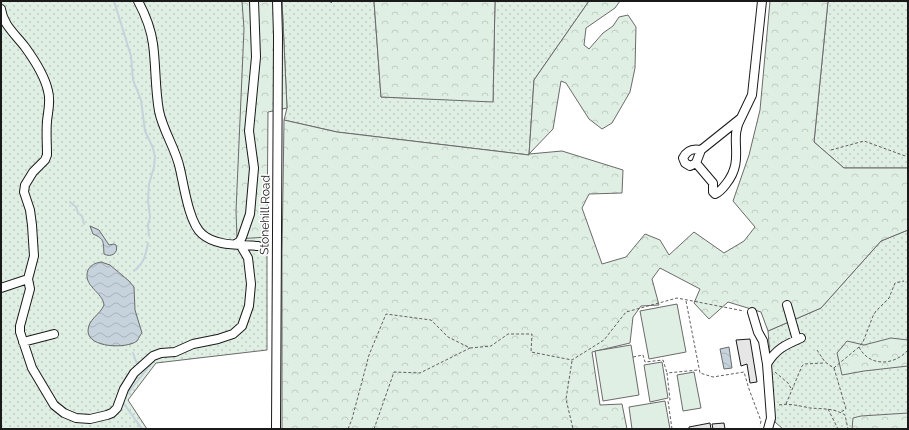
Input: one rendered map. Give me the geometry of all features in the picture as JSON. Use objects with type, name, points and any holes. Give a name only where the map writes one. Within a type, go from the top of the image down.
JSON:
[{"type":"street","points":[[138,1],[153,43],[154,69],[160,113],[179,166],[186,198],[194,223],[198,230],[208,238],[221,243],[258,246]]},
{"type":"street","points":[[236,244],[242,237],[250,214],[254,168],[249,131],[256,57],[254,1]]},
{"type":"street","name":"Stonehill Road","points":[[276,429],[277,1]]},
{"type":"street","points":[[696,163],[713,183],[713,192],[715,194],[718,193],[730,179],[737,164],[737,125],[752,95],[762,1]]},
{"type":"street","points":[[1,9],[2,15],[11,31],[25,47],[48,91],[47,155],[41,166],[33,172],[28,180],[24,192],[30,210],[34,256],[28,279],[30,289],[20,326],[20,332],[36,376],[54,405],[59,410],[82,419],[99,418],[112,413],[117,408],[124,390],[134,373],[153,356],[161,353],[175,352],[198,343],[218,340],[232,334],[242,326],[249,306],[251,284],[248,258],[241,246],[236,244]]},
{"type":"street","points":[[701,150],[687,151],[683,161],[690,166],[696,163],[701,150],[741,118]]},
{"type":"street","points":[[178,154],[185,174]]},
{"type":"street","points":[[1,288],[28,279]]},
{"type":"street","points":[[767,364],[771,357],[781,347],[799,339],[787,305]]},
{"type":"street","points":[[752,312],[762,341],[767,364],[771,418],[768,429]]},
{"type":"street","points":[[23,342],[54,334]]},
{"type":"path","points":[[831,150],[864,141],[908,157]]},
{"type":"path","points":[[834,368],[858,347],[865,338],[876,311],[889,298],[895,283],[904,281]]},
{"type":"path","points":[[374,429],[394,372],[420,373],[470,348],[491,346],[508,334],[532,334],[531,352],[572,360],[604,340],[626,312],[676,298],[752,312]]},
{"type":"path","points":[[686,300],[700,373],[713,377],[744,372],[761,421],[760,429]]},
{"type":"path","points":[[348,429],[369,354],[386,314],[431,320],[448,337],[470,348]]},
{"type":"path","points":[[858,347],[868,358],[880,362],[889,362],[900,357],[908,350]]},
{"type":"path","points":[[817,350],[825,362],[835,369],[846,409],[840,412]]},
{"type":"path","points":[[633,357],[643,355],[645,362],[663,360],[667,373],[670,400],[668,401],[672,429]]},
{"type":"path","points":[[572,360],[566,399],[573,429]]},
{"type":"path","points":[[786,404],[802,366],[804,364],[825,362]]},
{"type":"path","points":[[767,364],[774,368],[776,373],[788,384],[792,391]]},
{"type":"path","points":[[667,373],[699,369]]},
{"type":"path","points":[[770,405],[786,404],[828,409],[840,412],[844,414],[848,429]]},
{"type":"path","points":[[828,409],[838,429]]},
{"type":"green space","points":[[1,1],[261,1],[260,226],[267,237],[267,350],[156,363],[128,400],[147,429],[1,429]]},
{"type":"green space","points":[[242,1],[282,1],[287,108],[268,112],[267,237],[237,239],[236,211],[244,29]]},
{"type":"green space","points":[[282,1],[331,1],[331,3],[333,1],[374,1],[381,97],[493,101],[495,1],[589,1],[534,80],[529,155],[337,132],[284,120],[287,108]]},
{"type":"green space","points":[[374,1],[495,1],[493,102],[381,97]]},
{"type":"green space","points":[[589,1],[620,1],[615,8],[586,28],[584,45],[589,49],[603,33],[613,26],[619,17],[628,15],[636,27],[635,68],[630,92],[612,123],[602,129],[589,119],[566,83],[561,81],[553,129],[529,154],[534,80]]},
{"type":"green space","points":[[770,1],[828,1],[814,142],[844,168],[908,168],[908,230],[881,241],[821,308],[768,331],[761,312],[728,302],[709,319],[694,303],[700,289],[660,268],[652,279],[659,305],[641,306],[633,317],[630,343],[592,352],[600,405],[622,404],[627,429],[282,429],[284,120],[337,132],[529,154],[562,151],[623,170],[622,193],[589,194],[582,208],[602,264],[626,257],[645,234],[660,240],[669,255],[694,232],[724,253],[744,241],[755,227],[733,201],[749,155],[760,110]]},
{"type":"green space","points":[[828,1],[908,1],[908,168],[844,168],[814,142]]},
{"type":"green space","points":[[908,230],[908,429],[783,429],[775,422],[768,331],[821,308],[881,241]]},
{"type":"green space","points":[[677,304],[686,352],[649,359],[640,311]]},
{"type":"green space","points":[[891,338],[908,340],[908,366],[842,375],[837,353],[847,341],[864,345]]},
{"type":"green space","points":[[631,345],[639,395],[603,401],[595,351]]},
{"type":"green space","points":[[662,362],[668,398],[650,402],[644,365]]},
{"type":"green space","points":[[694,372],[701,408],[683,411],[677,375]]},
{"type":"green space","points":[[665,401],[670,429],[632,429],[629,407]]},
{"type":"green space","points":[[908,413],[908,429],[852,429],[853,418],[861,416]]},
{"type":"water","points":[[90,226],[99,230],[109,245],[116,245],[117,248],[114,254],[104,254],[103,241],[93,234]]},
{"type":"water","points":[[101,262],[110,265],[134,287],[135,310],[142,333],[137,341],[132,344],[117,346],[101,344],[94,341],[90,337],[88,331],[90,323],[104,305],[103,300],[90,285],[87,276],[90,267]]},
{"type":"water","points":[[729,347],[732,368],[724,369],[720,349]]},
{"type":"building","points":[[750,339],[757,382],[750,383],[747,364],[741,366],[736,340]]},
{"type":"building","points":[[710,423],[711,429],[689,429],[689,427]]},
{"type":"building","points":[[724,423],[725,429],[713,429],[712,424]]},
{"type":"waterway","points":[[114,1],[131,56],[133,80],[141,100],[145,131],[153,148],[155,157],[149,184],[149,236]]},
{"type":"waterway","points":[[70,202],[76,207],[78,213],[82,216],[84,224]]},
{"type":"waterway","points":[[134,271],[144,258],[148,243]]},
{"type":"waterway","points":[[133,353],[137,364]]},
{"type":"waterway","points":[[125,397],[154,360]]},
{"type":"waterway","points":[[122,401],[142,429]]}]
